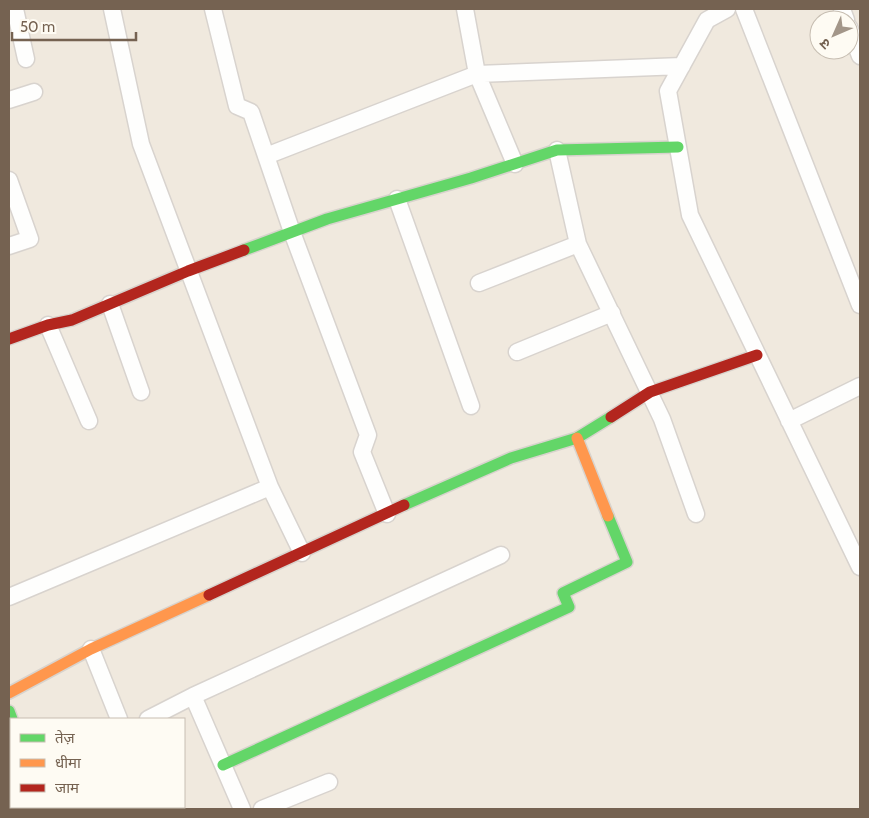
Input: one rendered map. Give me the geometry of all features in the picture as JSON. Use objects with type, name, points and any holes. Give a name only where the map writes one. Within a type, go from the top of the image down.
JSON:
[{"type":"street","points":[[15,9],[26,59]]},
{"type":"street","points":[[112,9],[141,144],[270,487],[302,552]]},
{"type":"street","points":[[213,9],[237,106],[251,112],[292,232],[368,434],[362,452],[387,514]]},
{"type":"street","points":[[465,9],[477,74],[515,164]]},
{"type":"street","points":[[727,9],[707,20],[668,91],[690,215],[860,568]]},
{"type":"street","points":[[744,9],[860,305]]},
{"type":"street","points":[[266,156],[477,74],[682,66]]},
{"type":"street","points":[[9,100],[34,92]]},
{"type":"street","points":[[9,339],[48,325],[72,320],[188,271],[327,219],[557,150],[678,147]]},
{"type":"street","points":[[557,150],[578,244],[662,419],[696,514]]},
{"type":"street","points":[[9,180],[30,239],[9,246]]},
{"type":"street","points":[[397,199],[471,406]]},
{"type":"street","points":[[479,283],[578,244]]},
{"type":"street","points":[[110,304],[141,392]]},
{"type":"street","points":[[517,352],[612,313]]},
{"type":"street","points":[[48,325],[89,421]]},
{"type":"street","points":[[9,693],[91,649],[510,458],[577,438],[650,392],[757,355]]},
{"type":"street","points":[[790,421],[860,386]]},
{"type":"street","points":[[223,765],[569,607],[563,593],[628,562],[577,438]]},
{"type":"street","points":[[9,597],[270,487]]},
{"type":"street","points":[[150,718],[193,696],[501,555]]},
{"type":"street","points":[[91,649],[119,718]]},
{"type":"street","points":[[193,696],[242,809]]},
{"type":"street","points":[[262,809],[329,782]]},
{"type":"shaded area","points":[[9,9],[860,9],[860,809],[9,809]]},
{"type":"traffic: fast","points":[[244,250],[327,219],[471,178],[557,150],[678,147]]},
{"type":"traffic: fast","points":[[404,505],[511,458],[577,438],[611,417]]},
{"type":"traffic: fast","points":[[223,765],[569,607],[563,593],[627,562],[608,516]]},
{"type":"traffic: fast","points":[[9,711],[12,718]]},
{"type":"traffic: slow","points":[[577,438],[608,516]]},
{"type":"traffic: slow","points":[[9,693],[91,649],[209,595]]},
{"type":"traffic: jam","points":[[9,339],[48,325],[72,320],[188,271],[244,250]]},
{"type":"traffic: jam","points":[[611,417],[650,392],[757,355]]},
{"type":"traffic: jam","points":[[209,595],[404,505]]}]
